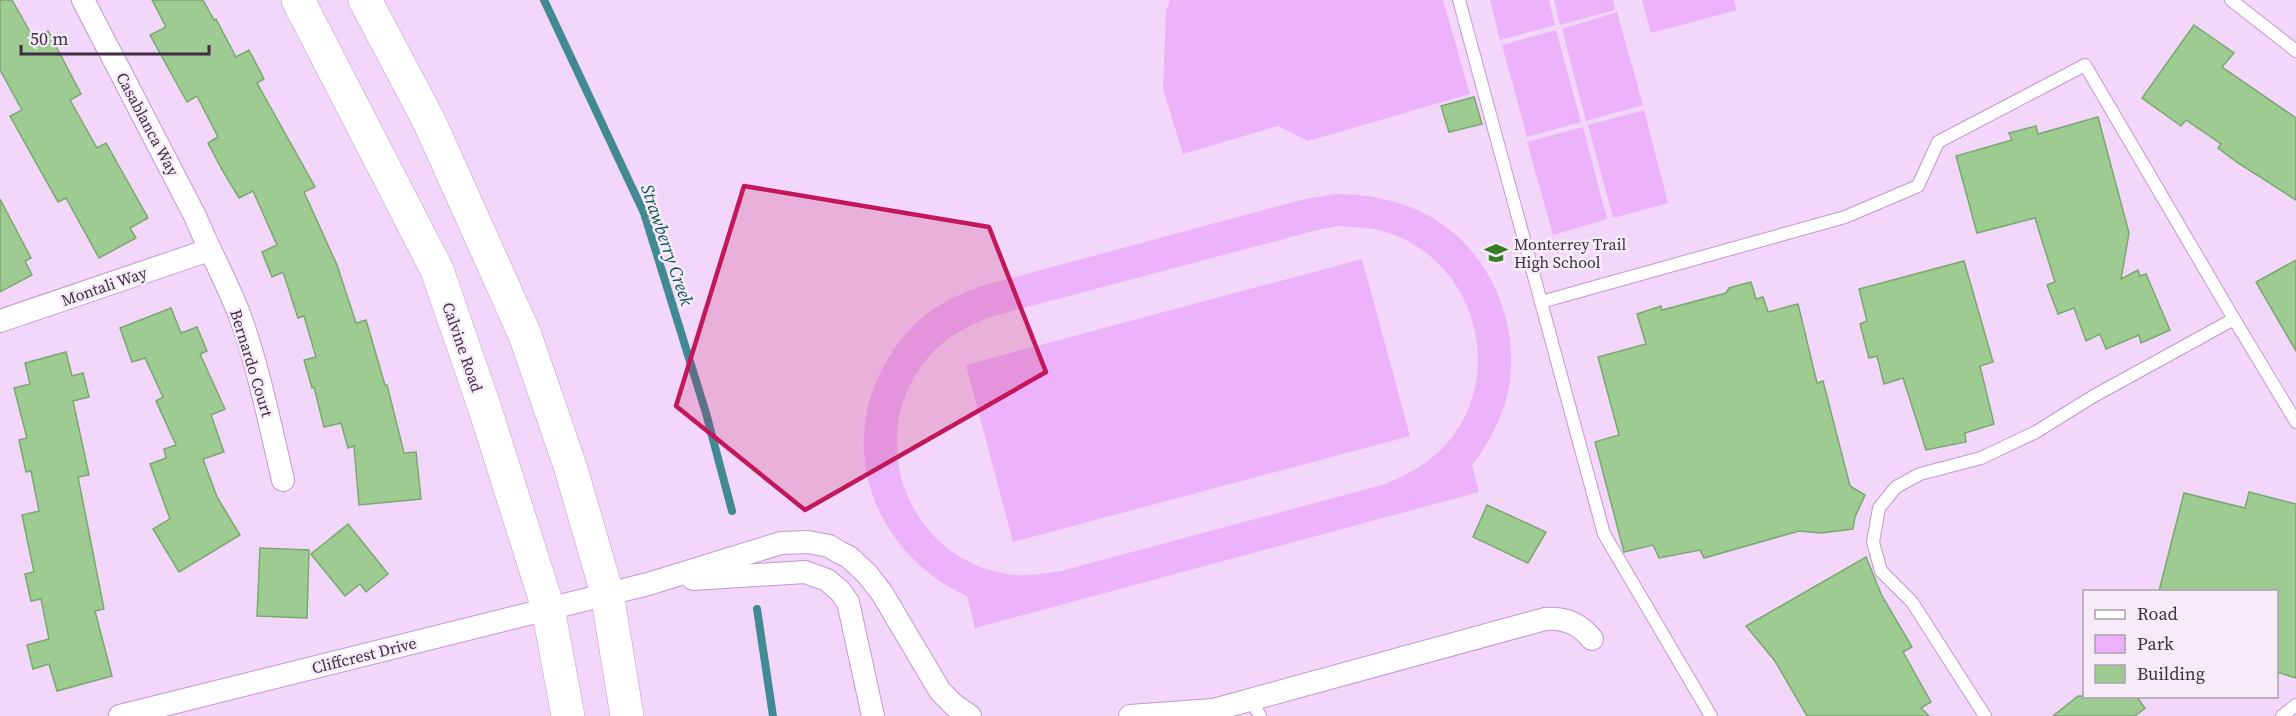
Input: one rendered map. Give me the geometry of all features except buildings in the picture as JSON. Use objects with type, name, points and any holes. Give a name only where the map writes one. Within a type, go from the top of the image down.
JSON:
[{"type":"main road","name":"Calvine Road","points":[[298,0],[437,270],[485,409],[548,608],[568,716]]},
{"type":"main road","points":[[365,0],[429,121],[525,334],[571,469],[607,593],[627,716]]},
{"type":"street","name":"Casablanca Way","points":[[83,0],[195,216],[209,250]]},
{"type":"street","name":"Montali Way","points":[[0,321],[209,250]]},
{"type":"street","name":"Bernardo Court","points":[[209,250],[239,315],[258,375],[283,480]]},
{"type":"street","points":[[656,582],[781,543],[808,542],[830,546],[849,557],[867,574],[882,593],[925,670],[940,691],[970,716]]},
{"type":"street","points":[[656,582],[805,572],[828,580],[848,602],[873,716]]},
{"type":"street","name":"Cliffcrest Drive","points":[[120,716],[656,582]]},
{"type":"street","points":[[1130,716],[1208,713],[1256,708],[1545,619],[1571,623],[1584,630],[1592,639]]},
{"type":"lane","points":[[1459,0],[1604,534],[1711,716]]},
{"type":"lane","points":[[2231,0],[2296,51]]},
{"type":"lane","points":[[1541,302],[1845,217],[1917,186],[1938,142],[2085,65],[2296,422]]},
{"type":"lane","points":[[1985,716],[1912,602],[1881,571],[1873,542],[1879,508],[1896,487],[1920,474],[1981,458],[2036,432],[2092,397],[2234,319]]},
{"type":"lane","points":[[2282,716],[2296,705]]},
{"type":"highlighted area","points":[[744,186],[989,227],[1046,372],[805,510],[676,406]]},
{"type":"green space","points":[[1170,0],[1443,0],[1470,94],[1308,141],[1278,126],[1183,154],[1163,89],[1166,11]]},
{"type":"green space","points":[[1490,0],[1549,0],[1555,25],[1500,40]]},
{"type":"green space","points":[[1554,0],[1613,0],[1615,10],[1560,25]]},
{"type":"green space","points":[[1642,0],[1734,0],[1737,10],[1651,33]]},
{"type":"green space","points":[[1617,12],[1643,105],[1586,121],[1562,29]]},
{"type":"green space","points":[[1556,30],[1581,122],[1527,137],[1502,45]]},
{"type":"green space","points":[[1644,110],[1668,203],[1613,218],[1588,125]]},
{"type":"green space","points":[[1583,127],[1607,219],[1553,235],[1527,142]]},
{"type":"green space","points":[[1334,194],[1355,195],[1386,199],[1405,205],[1440,223],[1462,241],[1481,263],[1495,288],[1505,315],[1510,343],[1511,372],[1500,418],[1488,442],[1472,465],[1479,492],[975,628],[967,596],[935,578],[909,555],[888,527],[873,497],[865,464],[864,430],[871,396],[886,362],[902,339],[914,325],[935,308],[978,287],[1305,199]],"holes":[[[1337,226],[1382,231],[1412,243],[1437,262],[1456,286],[1470,314],[1477,344],[1477,374],[1470,405],[1448,442],[1423,465],[1382,485],[1061,571],[1038,574],[1016,575],[977,566],[946,547],[921,520],[905,488],[897,453],[899,417],[912,382],[935,350],[955,334],[993,316]]]},
{"type":"green space","points":[[1362,259],[1410,436],[1013,542],[966,365]]},
{"type":"waterway","name":"Strawberry Creek","points":[[544,0],[644,213],[706,413],[732,511]]},
{"type":"waterway","name":"Strawberry Creek","points":[[757,609],[773,716]]},
{"type":"place","name":"Monterrey Trail High School","points":[[1496,253]]}]
